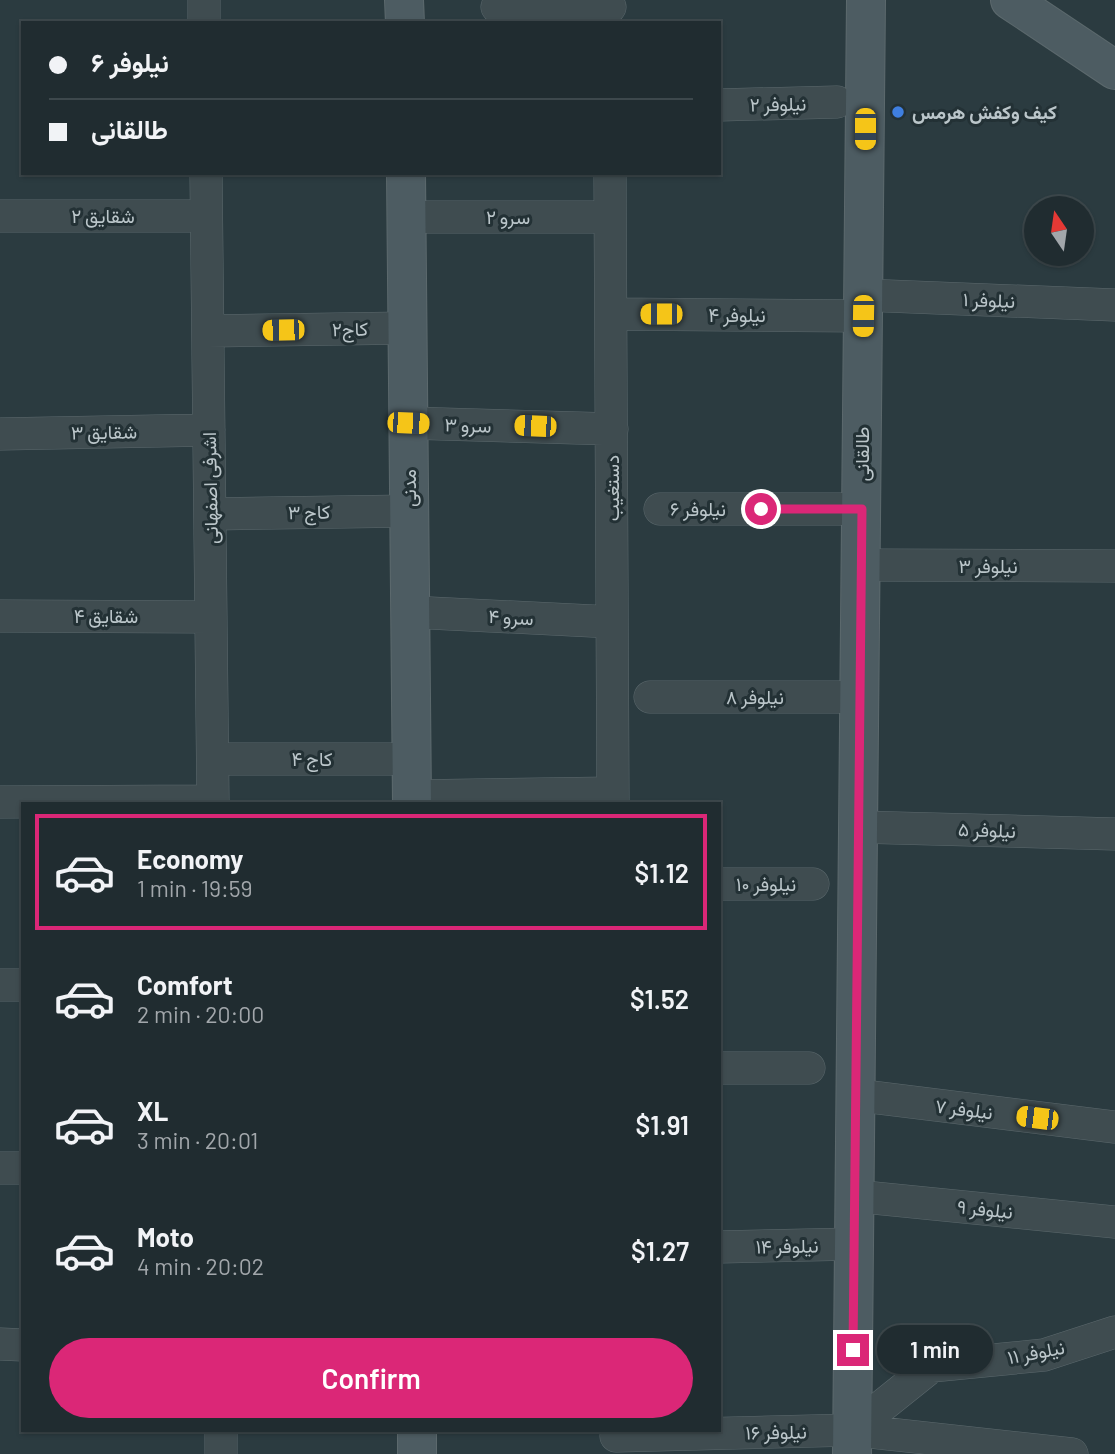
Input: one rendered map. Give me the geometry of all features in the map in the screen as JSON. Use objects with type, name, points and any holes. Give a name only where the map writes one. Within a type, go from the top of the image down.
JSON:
[{"type":"street","points":[[204,0],[204,21]]},
{"type":"street","points":[[404,0],[405,21]]},
{"type":"street","name":"طالقانی","points":[[852,1442],[866,0]]},
{"type":"street","points":[[1010,0],[1115,70]]},
{"type":"street","points":[[497,6],[610,10]]},
{"type":"street","name":"نیلوفر ۲","points":[[721,105],[837,102]]},
{"type":"street","name":"اشرفی اصفهانی","points":[[206,175],[213,802]]},
{"type":"street","name":"مدنی","points":[[406,175],[412,800]]},
{"type":"street","name":"دستغیب","points":[[610,175],[613,798]]},
{"type":"street","name":"شقایق ۲","points":[[0,216],[206,216]]},
{"type":"street","name":"سرو ۲","points":[[406,217],[610,217]]},
{"type":"street","name":"نیلوفر ۱","points":[[863,305],[1115,305]]},
{"type":"street","name":"نیلوفر ۴","points":[[611,314],[863,305]]},
{"type":"street","name":"کاج۲","points":[[208,331],[407,328]]},
{"type":"street","name":"سرو ۳","points":[[408,423],[612,429]]},
{"type":"street","name":"شقایق ۳","points":[[0,433],[209,430]]},
{"type":"street","name":"نیلوفر ۶","points":[[660,509],[862,509]]},
{"type":"street","name":"کاج ۳","points":[[210,514],[409,511]]},
{"type":"street","name":"نیلوفر ۳","points":[[861,565],[1115,566]]},
{"type":"street","name":"سرو ۴","points":[[410,612],[612,622]]},
{"type":"street","name":"شقایق ۴","points":[[0,616],[211,617]]},
{"type":"street","name":"نیلوفر ۸","points":[[650,697],[860,698]]},
{"type":"street","name":"کاج ۴","points":[[213,759],[411,759]]},
{"type":"street","points":[[412,800],[613,798]]},
{"type":"street","points":[[0,802],[213,802]]},
{"type":"street","name":"نیلوفر ۵","points":[[858,827],[1115,834]]},
{"type":"street","name":"نیلوفر ۱۰","points":[[721,884],[813,884]]},
{"type":"street","points":[[0,985],[21,985]]},
{"type":"street","points":[[721,1068],[809,1068]]},
{"type":"street","name":"نیلوفر ۷","points":[[855,1095],[1115,1127]]},
{"type":"street","points":[[0,1168],[21,1168]]},
{"type":"street","name":"نیلوفر ۹","points":[[855,1196],[1115,1222]]},
{"type":"street","name":"نیلوفر ۱۴","points":[[721,1247],[854,1244]]},
{"type":"street","name":"نیلوفر ۱۱","points":[[852,1442],[932,1366],[1044,1355],[1115,1332]]},
{"type":"street","points":[[0,1344],[21,1345]]},
{"type":"street","points":[[221,1432],[221,1454]]},
{"type":"street","points":[[417,1432],[417,1454]]},
{"type":"street","name":"نیلوفر ۱۶","points":[[616,1440],[852,1442],[1072,1454]]},
{"type":"place","name":"کیف و‌کفش هرمس","points":[[898,112]]},
{"type":"route","points":[[761,509],[862,509],[853,1350]]}]
